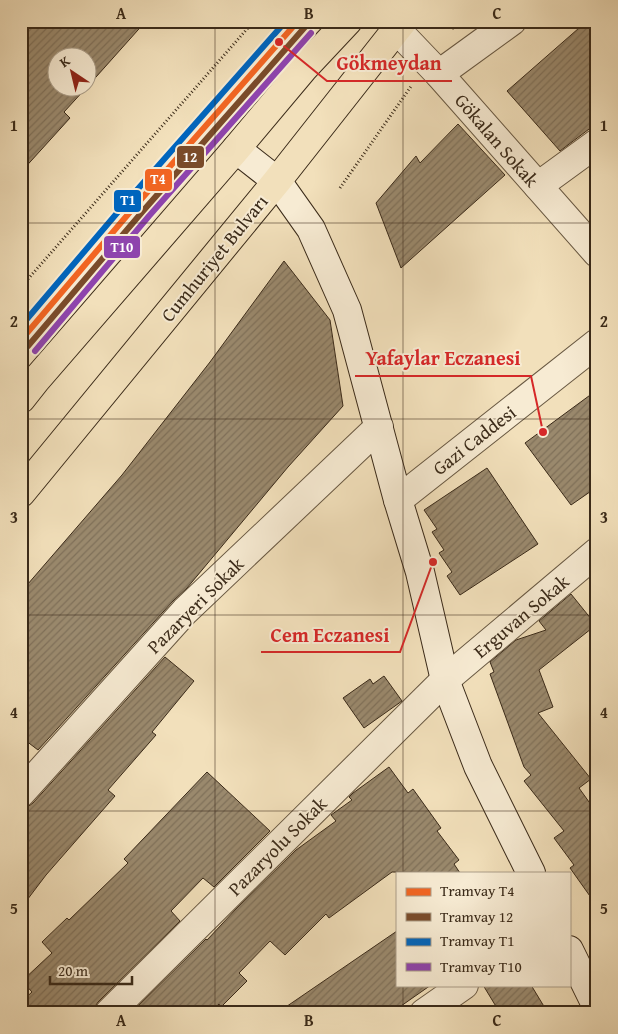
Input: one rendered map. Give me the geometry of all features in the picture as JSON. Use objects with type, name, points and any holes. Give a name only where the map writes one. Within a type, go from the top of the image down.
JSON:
[{"type":"main road","points":[[21,399],[303,69],[348,21]]},
{"type":"main road","name":"Cumhuriyet Bulvarı","points":[[21,493],[277,181],[399,25]]},
{"type":"street","points":[[433,68],[512,21]]},
{"type":"street","name":"Gökalan Sokak","points":[[399,25],[433,68],[597,253]]},
{"type":"street","points":[[538,186],[597,143]]},
{"type":"street","points":[[236,149],[277,181],[311,229],[347,310],[398,500],[420,572],[445,680],[478,766],[531,872]]},
{"type":"street","name":"Gazi Caddesi","points":[[398,500],[597,343]]},
{"type":"street","name":"Pazaryeri Sokak","points":[[21,793],[185,611],[379,427]]},
{"type":"street","name":"Erguvan Sokak","points":[[445,680],[597,552]]},
{"type":"street","name":"Pazaryolu Sokak","points":[[109,1013],[445,680]]},
{"type":"street","points":[[570,952],[597,1007]]},
{"type":"street","points":[[424,1013],[463,986]]},
{"type":"path","points":[[21,287],[254,21]]},
{"type":"path","points":[[340,188],[433,68],[457,21]]},
{"type":"building","points":[[21,21],[146,21],[98,75],[98,48],[48,48],[48,98],[77,98],[64,112],[70,118],[21,172]]},
{"type":"building","points":[[587,21],[597,21],[597,123],[560,151],[507,91]]},
{"type":"building","points":[[458,124],[505,175],[401,268],[376,203],[416,156],[420,163]]},
{"type":"building","points":[[284,261],[330,320],[343,406],[288,467],[187,588],[173,601],[38,750],[21,737],[21,592],[122,475],[210,362]]},
{"type":"building","points":[[597,390],[597,487],[571,505],[525,443]]},
{"type":"building","points":[[487,468],[538,544],[460,595],[447,576],[452,572],[439,553],[444,550],[432,532],[437,529],[424,510]]},
{"type":"building","points":[[571,594],[596,625],[539,670],[553,707],[538,713],[591,779],[579,788],[597,813],[597,906],[570,868],[574,865],[554,838],[564,831],[524,781],[531,775],[524,767],[490,674],[494,672],[490,662],[516,640],[546,630],[539,621]]},
{"type":"building","points":[[165,657],[194,681],[152,732],[156,735],[108,790],[115,796],[46,875],[21,908],[21,808],[26,808],[33,803]]},
{"type":"building","points":[[384,676],[402,701],[364,728],[343,698],[370,679],[373,684]]},
{"type":"building","points":[[389,767],[408,793],[413,789],[441,828],[437,831],[459,860],[454,864],[459,872],[392,872],[329,918],[326,914],[285,955],[270,941],[239,973],[247,981],[221,1007],[219,1004],[210,1013],[131,1013],[296,850],[336,821],[331,815],[352,800],[349,797]]},
{"type":"building","points":[[207,772],[270,831],[214,887],[203,878],[171,911],[180,921],[98,1002],[94,1008],[94,1013],[21,1013],[21,1002],[32,992],[22,981],[52,953],[42,942],[67,918],[69,920],[128,863],[124,859]]},
{"type":"building","points":[[396,932],[396,986],[430,986],[391,1013],[277,1013]]},
{"type":"building","points":[[484,986],[532,986],[548,1013],[500,1013]]},
{"type":"tram line","name":"T1","points":[[21,326],[129,199],[286,21]]},
{"type":"tram line","name":"T4","points":[[21,340],[136,205],[298,21]]},
{"type":"tram line","name":"12","points":[[28,346],[143,211],[305,27]]},
{"type":"tram line","name":"T10","points":[[35,351],[149,216],[311,33]]},
{"type":"place","name":"Gökmeydan","points":[[279,42]]},
{"type":"place","name":"Yafaylar Eczanesi","points":[[543,432]]},
{"type":"place","name":"Cem Eczanesi","points":[[433,562]]}]
